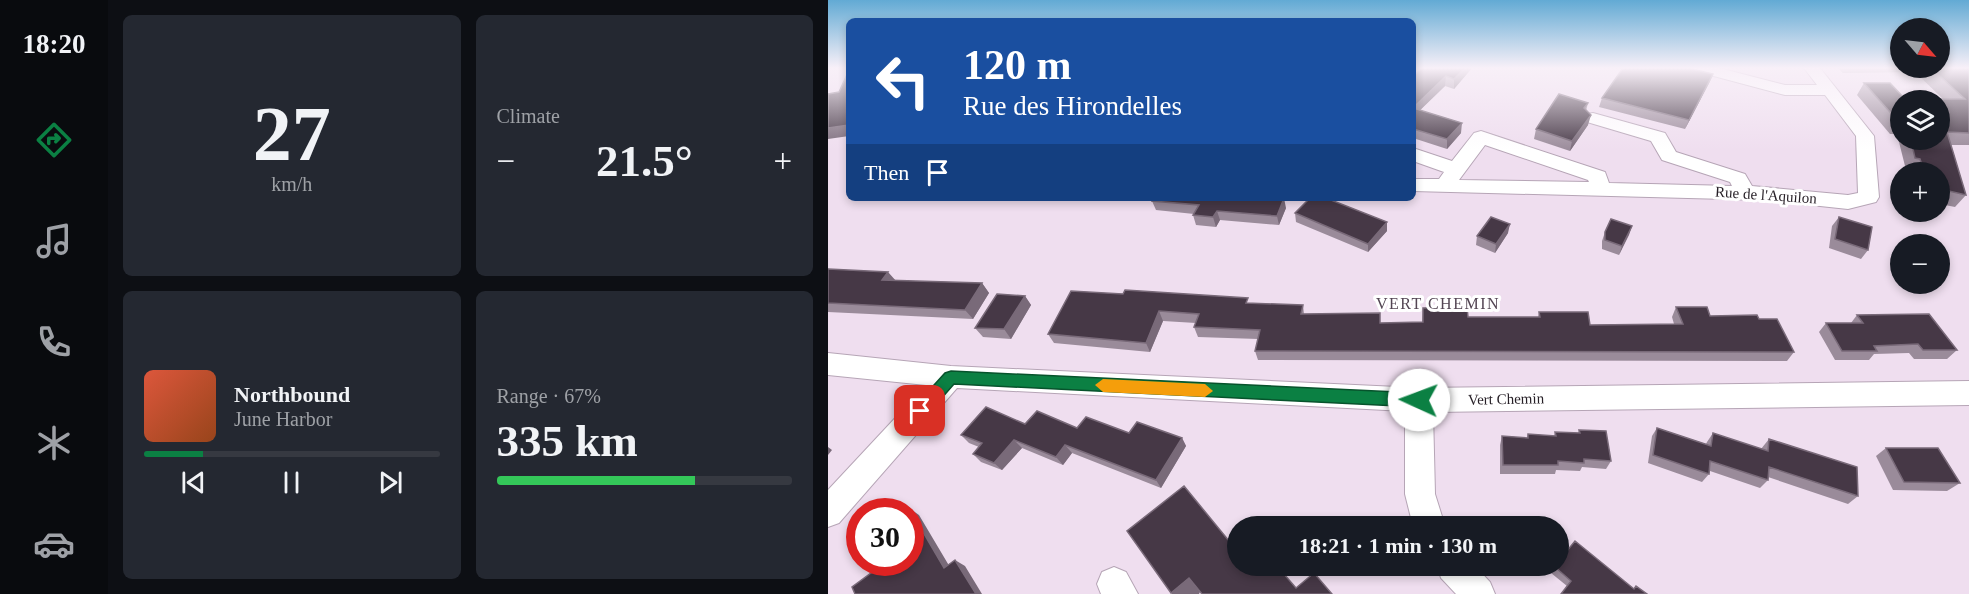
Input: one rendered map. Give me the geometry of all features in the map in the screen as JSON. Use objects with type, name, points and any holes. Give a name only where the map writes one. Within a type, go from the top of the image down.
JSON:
[{"type":"street","name":"Rue de l'Aquilon","points":[[1416,185],[1746,192],[1848,202],[1869,197],[1865,136],[1834,96]]},
{"type":"street","points":[[1593,118],[1658,136],[1669,156],[1738,177],[1746,192]]},
{"type":"street","points":[[1444,186],[1481,137],[1598,176],[1600,189]]},
{"type":"street","points":[[1416,155],[1457,170]]},
{"type":"street","name":"Vert Chemin","points":[[828,364],[951,377],[1419,400],[1969,393]]},
{"type":"street","points":[[828,512],[951,377]]},
{"type":"street","points":[[1419,400],[1420,494],[1426,516]]},
{"type":"street","points":[[1462,576],[1478,594]]},
{"type":"building","points":[[828,96],[846,96],[846,125],[828,128]]},
{"type":"building","points":[[1416,96],[1426,96],[1416,105]]},
{"type":"building","points":[[1558,96],[1588,103],[1584,108],[1591,115],[1572,141],[1536,129]]},
{"type":"building","points":[[1604,96],[1702,96],[1689,120],[1602,98]]},
{"type":"building","points":[[1875,96],[1890,96],[1890,112]]},
{"type":"building","points":[[1961,96],[1969,96],[1969,133],[1950,132],[1950,99],[1965,99]]},
{"type":"building","points":[[1416,109],[1462,123],[1447,139],[1416,130]]},
{"type":"building","points":[[1950,142],[1966,195],[1950,191],[1950,162],[1921,162],[1920,159],[1915,158],[1913,150],[1950,150]]},
{"type":"building","points":[[1152,201],[1283,201],[1277,216],[1217,211],[1213,217],[1193,215],[1199,205]]},
{"type":"building","points":[[1307,201],[1334,201],[1387,222],[1368,244],[1295,213]]},
{"type":"building","points":[[1491,217],[1510,224],[1496,244],[1477,236]]},
{"type":"building","points":[[1839,217],[1872,227],[1868,250],[1835,239]]},
{"type":"building","points":[[1611,219],[1632,226],[1622,246],[1605,240],[1605,232]]},
{"type":"building","points":[[828,269],[888,272],[882,280],[982,283],[965,310],[828,303]]},
{"type":"building","points":[[1125,290],[1248,298],[1246,303],[1303,305],[1301,314],[1380,313],[1380,323],[1423,322],[1423,308],[1467,307],[1468,317],[1540,317],[1539,312],[1588,312],[1590,325],[1683,324],[1676,307],[1707,307],[1710,316],[1757,315],[1759,319],[1777,319],[1794,352],[1255,351],[1260,330],[1194,327],[1199,314],[1159,311],[1146,343],[1048,334],[1071,291],[1123,294]]},
{"type":"building","points":[[997,294],[1025,296],[1004,329],[975,328]]},
{"type":"building","points":[[1929,314],[1957,350],[1923,350],[1918,344],[1874,346],[1877,351],[1842,351],[1826,323],[1863,323],[1857,315]]},
{"type":"building","points":[[986,407],[1025,424],[1037,411],[1077,428],[1086,417],[1129,433],[1137,422],[1182,438],[1156,480],[1065,445],[1056,457],[1014,440],[994,463],[973,454],[982,443],[961,435]]},
{"type":"building","points":[[1657,428],[1711,446],[1713,433],[1768,451],[1769,439],[1857,467],[1858,496],[1769,467],[1768,480],[1710,461],[1709,474],[1653,455]]},
{"type":"building","points":[[1579,430],[1606,431],[1611,461],[1584,459],[1584,463],[1558,461],[1558,465],[1503,465],[1502,436],[1528,438],[1528,434],[1556,436],[1555,432],[1580,433]]},
{"type":"building","points":[[1886,448],[1938,448],[1960,483],[1904,482]]},
{"type":"building","points":[[1184,486],[1227,539],[1227,576],[1286,576],[1296,588],[1310,576],[1317,576],[1332,594],[1202,594],[1189,578],[1171,593],[1127,531]]},
{"type":"building","points":[[924,534],[944,568],[955,560],[976,594],[855,594],[852,587],[867,576],[924,576]]},
{"type":"building","points":[[1575,541],[1634,589],[1636,586],[1647,594],[1561,594],[1571,581],[1565,576],[1569,576],[1569,548]]},
{"type":"slow traffic","points":[[1103,385],[1205,391]]},
{"type":"district","name":"VERT CHEMIN","points":[[1438,303]]},
{"type":"route","points":[[920,411],[951,377],[1299,396],[1419,400]]}]
